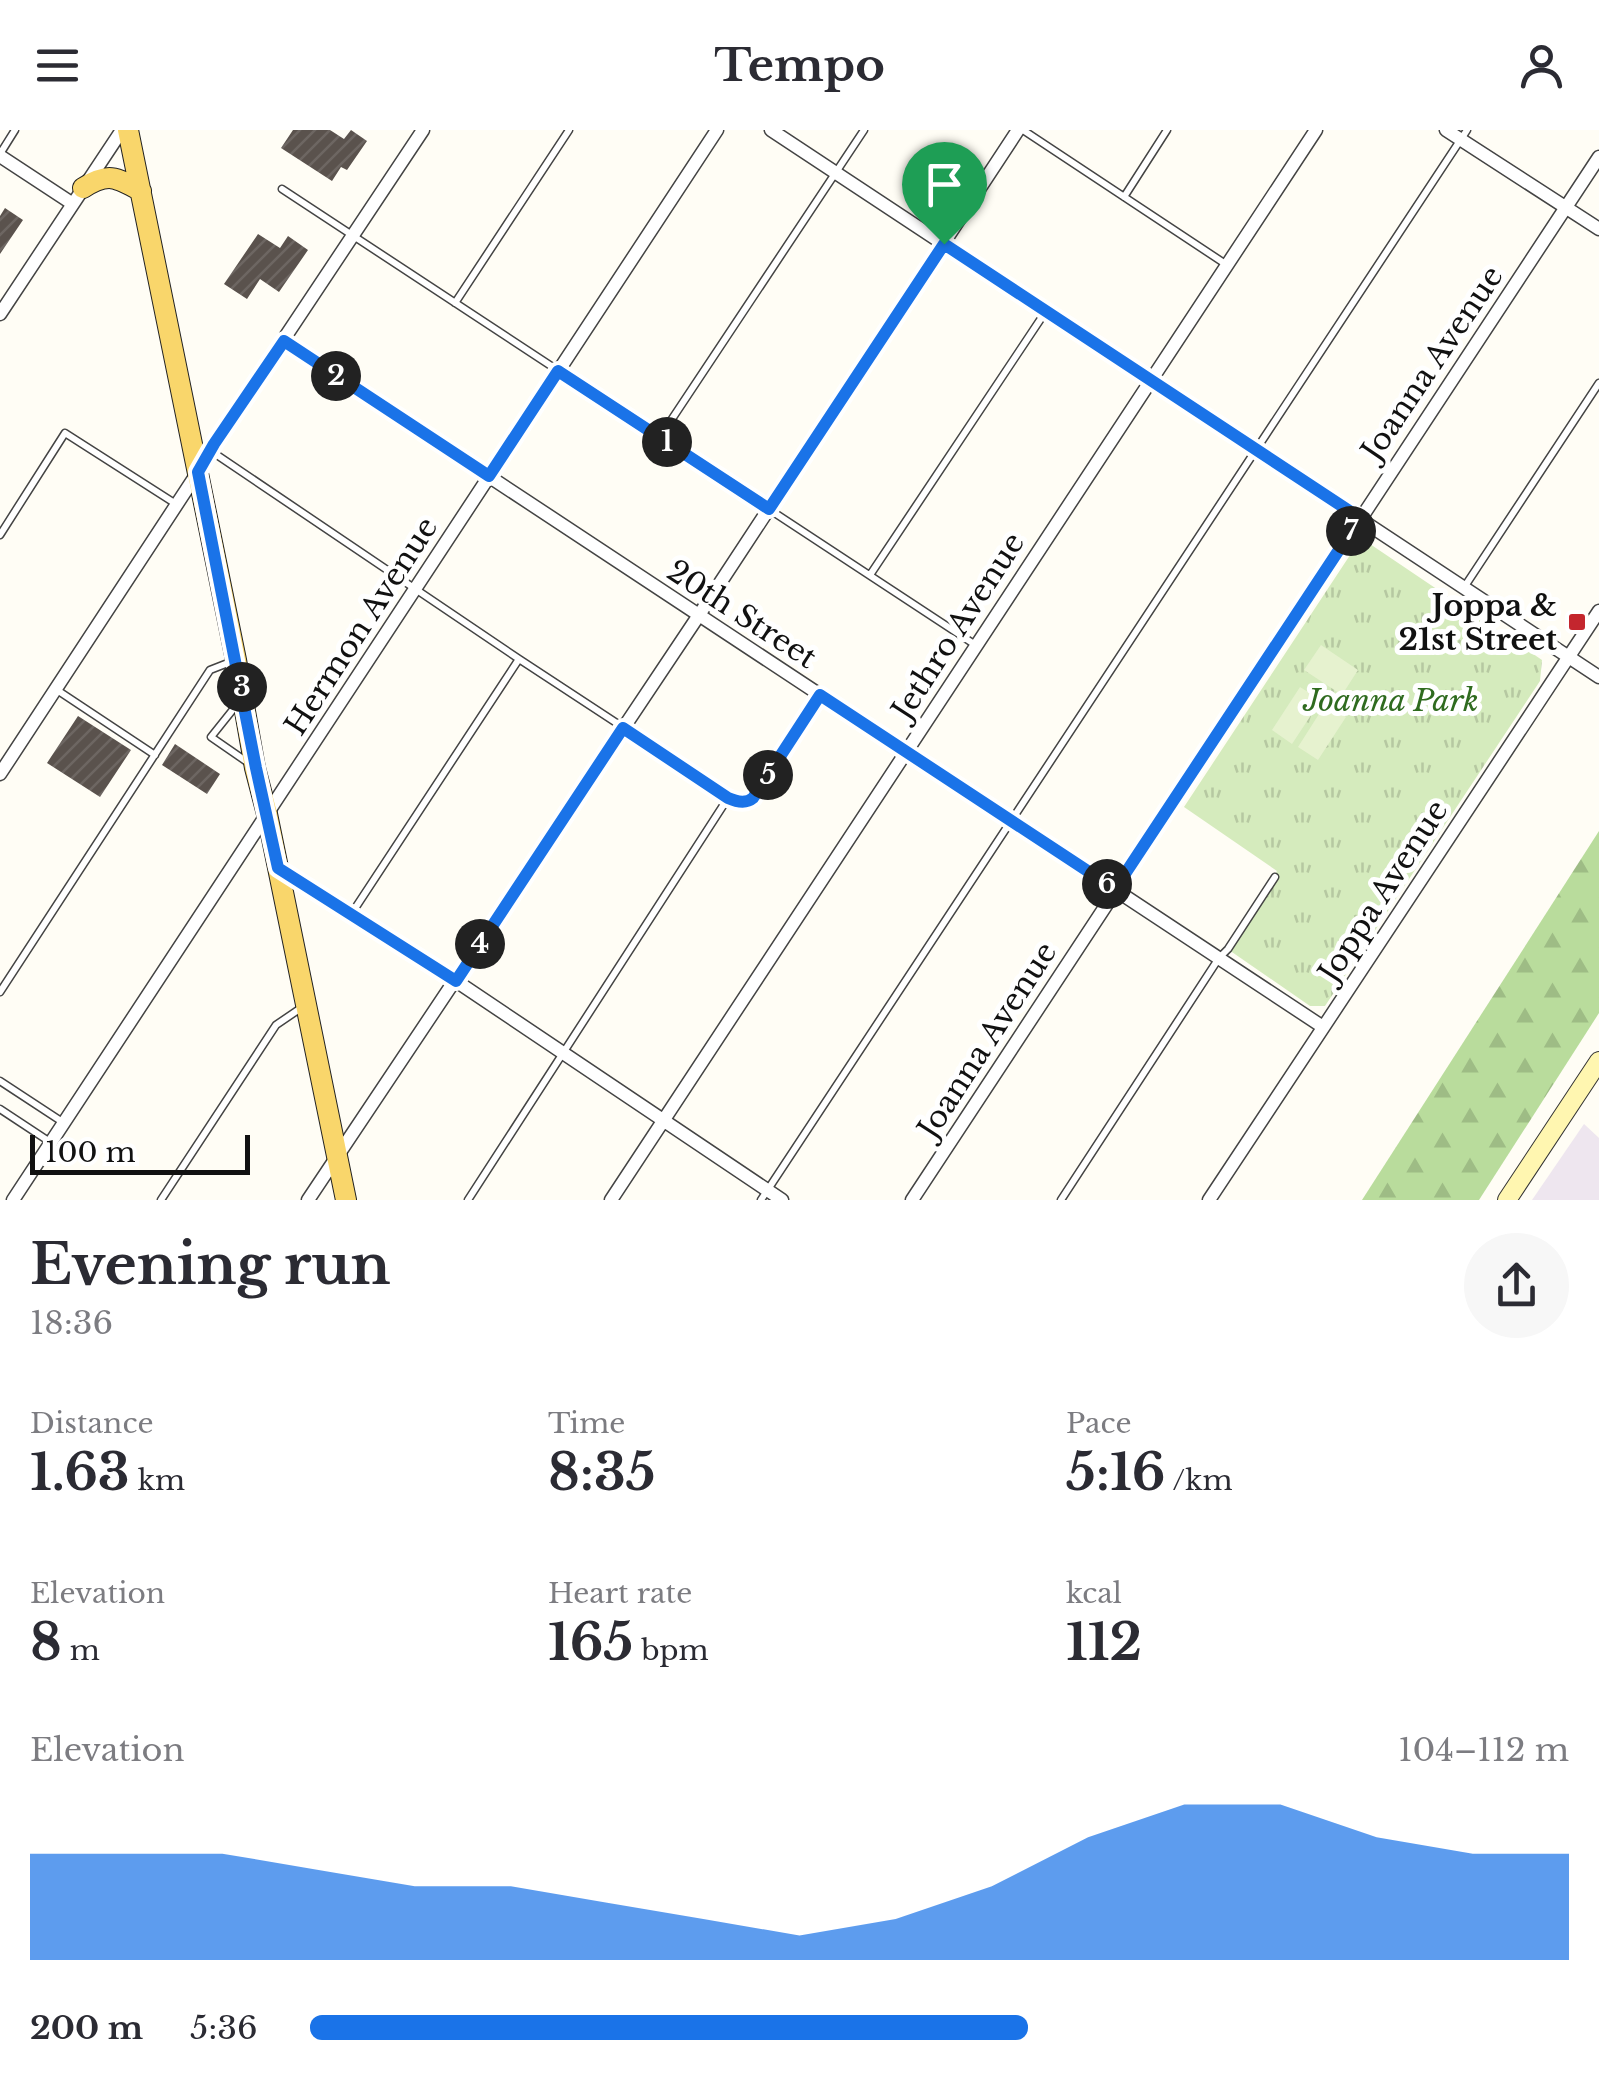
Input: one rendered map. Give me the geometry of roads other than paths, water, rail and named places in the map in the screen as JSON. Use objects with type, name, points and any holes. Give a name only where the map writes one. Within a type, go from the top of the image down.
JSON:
[{"type":"main road","points":[[125,130],[346,1200]]},
{"type":"main road","points":[[78,196],[102,176],[140,191]]},
{"type":"main road","points":[[1507,1200],[1599,1060]]},
{"type":"street","points":[[0,313],[125,130]]},
{"type":"street","points":[[0,774],[423,130]]},
{"type":"street","name":"Hermon Avenue","points":[[14,1200],[717,130]]},
{"type":"street","points":[[771,130],[1599,677]]},
{"type":"street","points":[[308,1200],[1020,130]]},
{"type":"street","name":"Jethro Avenue","points":[[611,1200],[1316,130]]},
{"type":"street","points":[[1446,130],[1464,135],[1599,229]]},
{"type":"street","points":[[0,155],[78,196]]},
{"type":"street","name":"Joanna Avenue","points":[[912,1200],[1599,157]]},
{"type":"street","name":"20th Street","points":[[284,341],[1324,1027]]},
{"type":"street","name":"Joppa Avenue","points":[[1209,1200],[1599,611]]},
{"type":"street","points":[[278,868],[456,981],[663,1121],[764,1195],[782,1200]]},
{"type":"lane","points":[[0,155],[16,130]]},
{"type":"lane","points":[[456,303],[569,130]]},
{"type":"lane","points":[[660,438],[864,130]]},
{"type":"lane","points":[[1020,130],[1228,265]]},
{"type":"lane","points":[[1124,197],[1167,130]]},
{"type":"lane","points":[[764,1195],[1464,135]]},
{"type":"lane","points":[[282,189],[976,645]]},
{"type":"lane","points":[[870,575],[1046,311]]},
{"type":"lane","points":[[1464,588],[1599,383]]},
{"type":"lane","points":[[0,534],[65,433],[176,504]]},
{"type":"lane","points":[[210,450],[728,798],[741,802],[753,798],[820,695]]},
{"type":"lane","points":[[351,914],[519,659]]},
{"type":"lane","points":[[0,992],[210,670],[236,660]]},
{"type":"lane","points":[[56,689],[155,755]]},
{"type":"lane","points":[[244,697],[211,737],[256,768]]},
{"type":"lane","points":[[468,1200],[728,798]]},
{"type":"lane","points":[[1061,1200],[1275,877]]},
{"type":"lane","points":[[161,1200],[276,1025],[306,1004]]},
{"type":"lane","points":[[0,1080],[64,1123]]},
{"type":"lane","points":[[0,1109],[51,1143]]},
{"type":"place","name":"Joppa & 21st Street","points":[[1577,622]]},
{"type":"park label","name":"Joanna Park","points":[[1391,700]]}]
